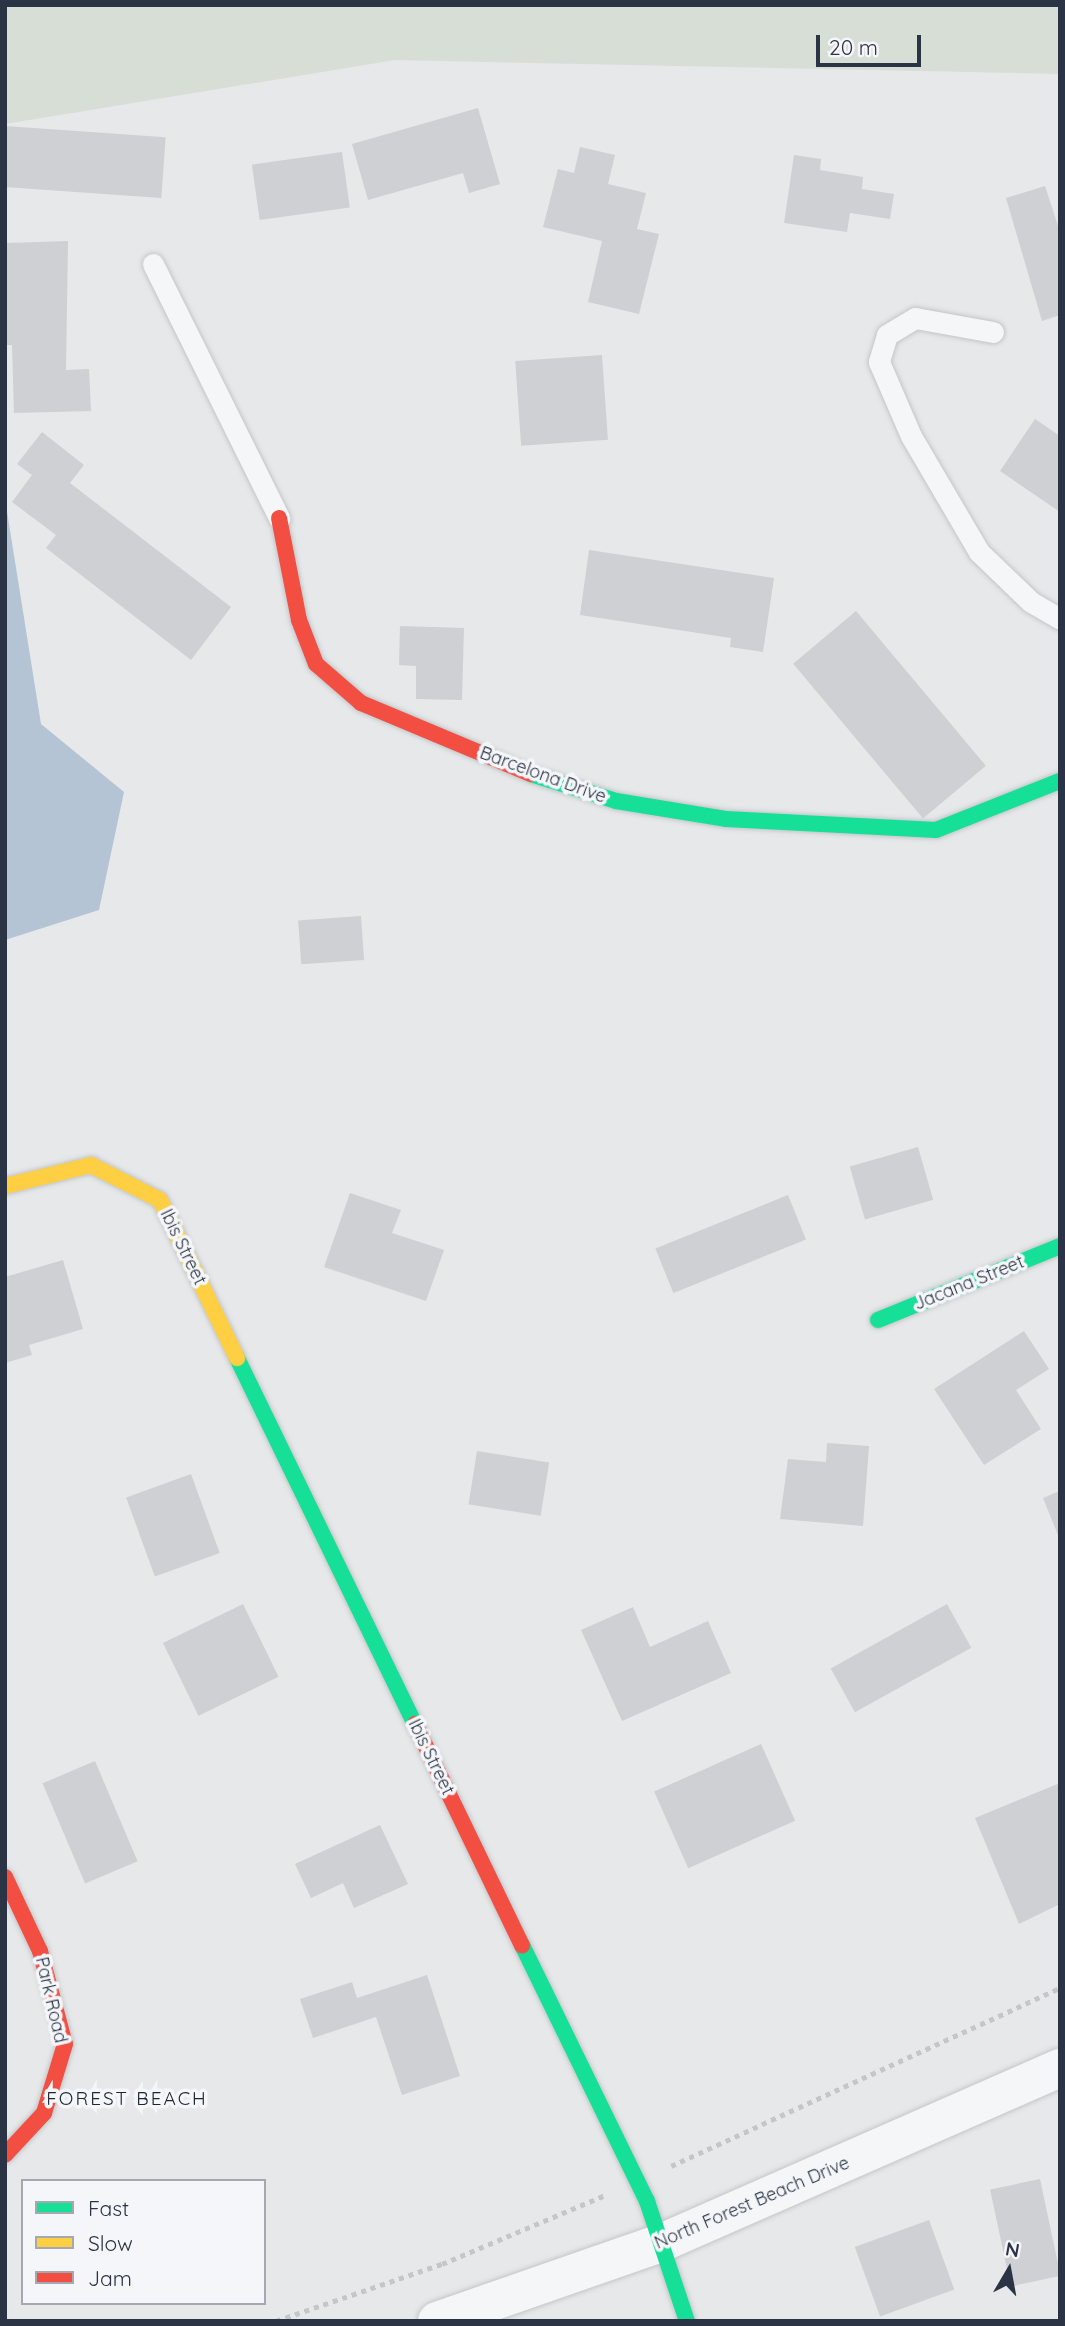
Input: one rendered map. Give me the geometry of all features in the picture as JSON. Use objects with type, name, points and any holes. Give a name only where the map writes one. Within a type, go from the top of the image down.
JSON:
[{"type":"street","name":"Barcelona Drive","points":[[279,518],[299,620],[325,672],[361,703],[533,774],[616,801],[726,819],[936,830],[1060,781]]},
{"type":"street","name":"Ibis Street","points":[[5,1186],[91,1165],[160,1200],[637,2181],[662,2244],[687,2321]]},
{"type":"street","name":"Jacana Street","points":[[878,1320],[1060,1246]]},
{"type":"street","name":"Park Road","points":[[5,1877],[40,1951],[65,2043],[44,2113],[5,2155]]},
{"type":"street","name":"North Forest Beach Drive","points":[[437,2321],[662,2244],[1060,2067]]},
{"type":"lane","points":[[153,264],[279,518]]},
{"type":"lane","points":[[993,332],[915,318],[887,335],[879,362],[911,436],[979,552],[1031,602],[1060,618]]},
{"type":"shaded area","points":[[5,5],[1060,5],[1060,74],[395,60],[5,124]]},
{"type":"water","points":[[5,499],[41,724],[124,792],[99,910],[5,940]]},
{"type":"building","points":[[478,108],[500,184],[469,193],[463,173],[368,200],[352,144]]},
{"type":"building","points":[[5,126],[166,137],[161,198],[5,187]]},
{"type":"building","points":[[580,147],[615,155],[608,184],[646,193],[637,229],[659,234],[639,314],[588,302],[602,241],[543,227],[558,169],[574,173]]},
{"type":"building","points":[[342,152],[350,207],[260,220],[252,165]]},
{"type":"building","points":[[794,155],[821,159],[820,170],[863,177],[862,189],[894,194],[890,219],[850,213],[847,232],[784,223]]},
{"type":"building","points":[[1045,186],[1060,232],[1060,315],[1042,321],[1006,198]]},
{"type":"building","points":[[68,241],[66,370],[89,369],[91,411],[14,413],[12,345],[5,345],[5,243]]},
{"type":"building","points":[[602,355],[608,440],[521,446],[515,361]]},
{"type":"building","points":[[1035,419],[1060,436],[1060,512],[1000,471]]},
{"type":"building","points":[[42,432],[84,465],[70,483],[231,607],[191,660],[46,548],[56,535],[12,502],[32,475],[17,464]]},
{"type":"building","points":[[589,550],[774,578],[763,652],[730,647],[731,638],[580,615]]},
{"type":"building","points":[[856,611],[986,766],[923,818],[793,664]]},
{"type":"building","points":[[400,626],[464,628],[462,700],[416,699],[416,666],[399,665]]},
{"type":"building","points":[[361,916],[364,960],[301,964],[298,920]]},
{"type":"building","points":[[918,1147],[933,1200],[865,1219],[850,1167]]},
{"type":"building","points":[[350,1193],[401,1210],[392,1233],[444,1250],[426,1301],[324,1267]]},
{"type":"building","points":[[788,1195],[806,1240],[673,1293],[655,1249]]},
{"type":"building","points":[[63,1260],[83,1329],[29,1345],[32,1355],[5,1363],[5,1277]]},
{"type":"building","points":[[1024,1331],[1049,1369],[1016,1390],[1041,1429],[984,1465],[934,1389]]},
{"type":"building","points":[[827,1443],[869,1446],[863,1526],[780,1519],[788,1459],[826,1462]]},
{"type":"building","points":[[477,1451],[549,1462],[541,1516],[469,1504]]},
{"type":"building","points":[[191,1474],[220,1553],[155,1577],[126,1498]]},
{"type":"building","points":[[1060,1491],[1060,1540],[1043,1498]]},
{"type":"building","points":[[243,1604],[279,1677],[199,1716],[163,1643]]},
{"type":"building","points":[[947,1604],[971,1648],[855,1712],[831,1668]]},
{"type":"building","points":[[633,1607],[650,1647],[708,1621],[731,1673],[622,1721],[581,1630]]},
{"type":"building","points":[[761,1744],[795,1821],[688,1868],[654,1792]]},
{"type":"building","points":[[95,1761],[138,1861],[85,1884],[43,1783]]},
{"type":"building","points":[[1060,1783],[1060,1904],[1019,1924],[975,1818]]},
{"type":"building","points":[[380,1825],[408,1884],[354,1908],[343,1883],[311,1898],[295,1864]]},
{"type":"building","points":[[427,1975],[460,2076],[402,2095],[376,2017],[313,2038],[300,1999],[352,1982],[357,1998]]},
{"type":"building","points":[[1040,2179],[1060,2276],[1011,2286],[990,2190]]},
{"type":"building","points":[[929,2220],[954,2290],[880,2317],[855,2247]]},
{"type":"traffic: fast","points":[[531,774],[616,801],[726,819],[936,830],[1060,781]]},
{"type":"traffic: fast","points":[[878,1320],[1060,1246]]},
{"type":"traffic: fast","points":[[237,1358],[415,1724]]},
{"type":"traffic: fast","points":[[522,1945],[647,2201],[687,2321]]},
{"type":"traffic: slow","points":[[5,1186],[91,1165],[160,1200],[237,1358]]},
{"type":"traffic: jam","points":[[279,518],[299,620],[316,664],[361,703],[531,774]]},
{"type":"traffic: jam","points":[[415,1724],[522,1945]]},
{"type":"traffic: jam","points":[[5,1877],[40,1951],[65,2044],[44,2113],[5,2155]]},
{"type":"district","name":"FOREST BEACH","points":[[127,2099]]}]
